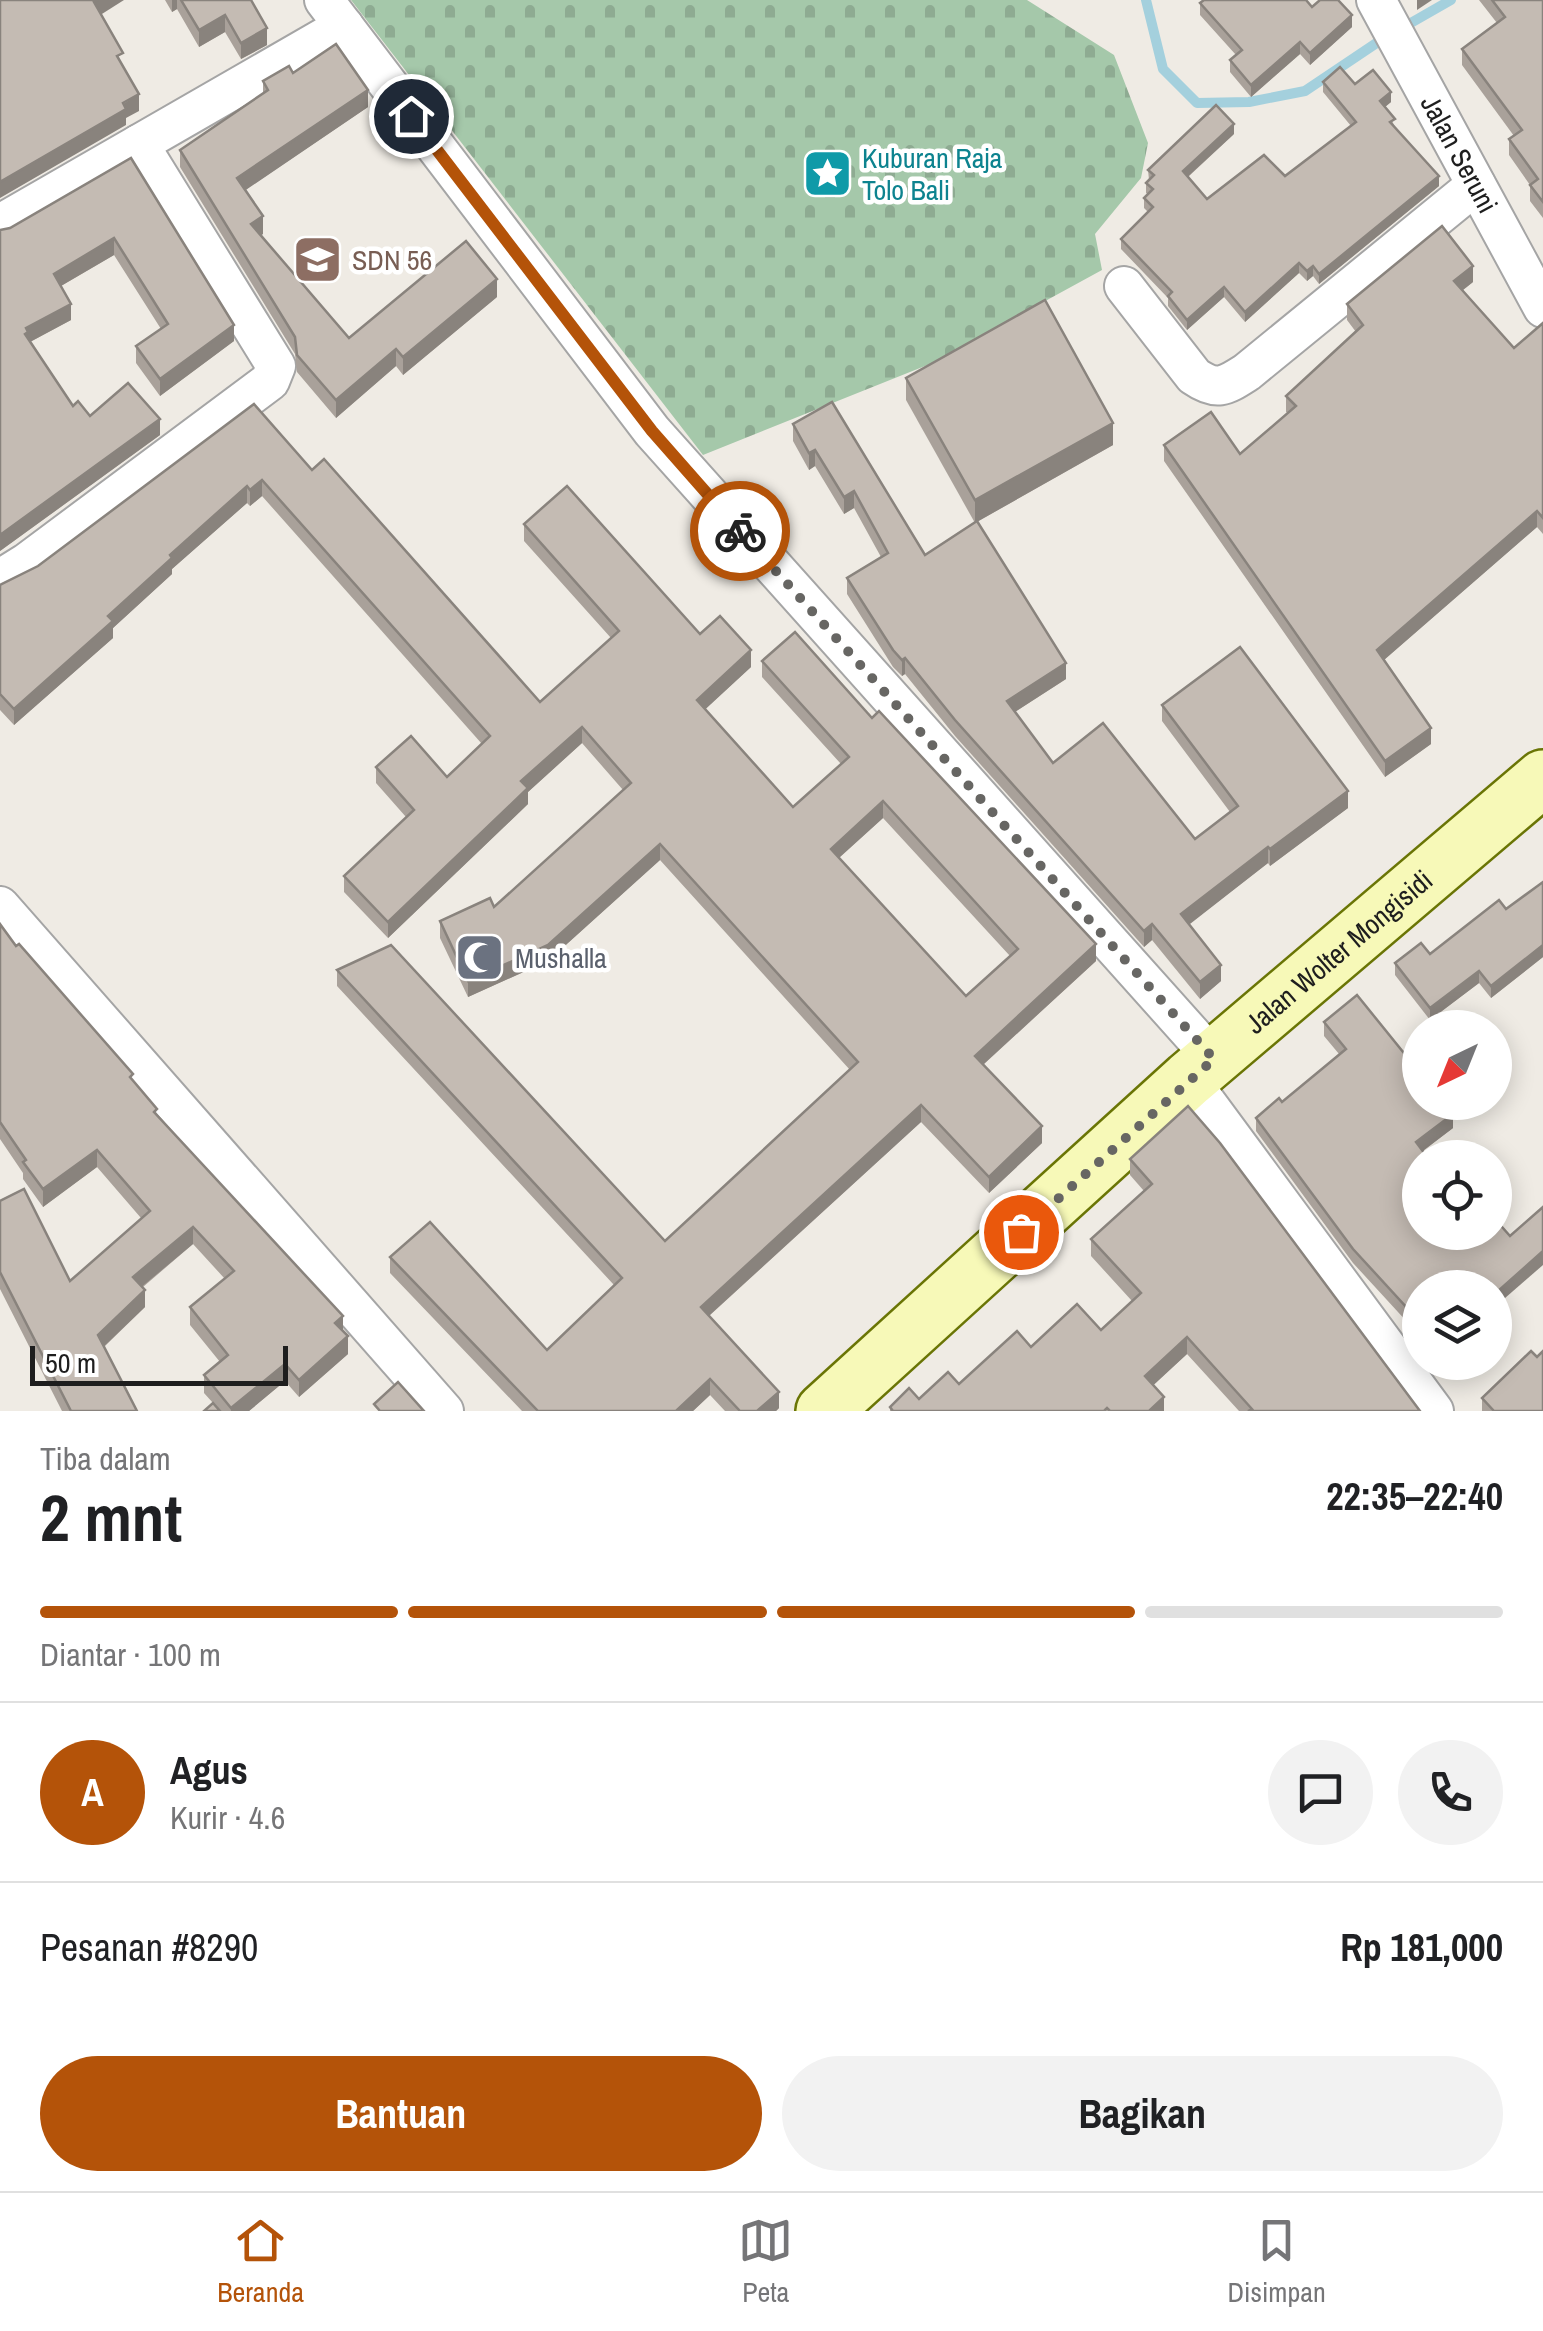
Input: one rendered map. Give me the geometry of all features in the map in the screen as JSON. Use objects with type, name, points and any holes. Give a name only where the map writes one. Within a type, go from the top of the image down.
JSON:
[{"type":"street","name":"Jalan Seruni","points":[[1376,0],[1541,301]]},
{"type":"street","points":[[0,224],[139,144],[334,13],[652,431],[1201,1069],[1434,1411]]},
{"type":"street","points":[[0,579],[26,564],[274,374],[276,366],[139,144]]},
{"type":"street","points":[[1124,286],[1194,376],[1206,384],[1225,386],[1248,372],[1476,184]]},
{"type":"street","name":"Jalan Wolter Mongisidi","points":[[824,1411],[1201,1069],[1539,791]]},
{"type":"street","points":[[0,906],[444,1411]]},
{"type":"green space","points":[[351,0],[1027,0],[1114,55],[1148,143],[1141,178],[1095,234],[1102,270],[930,364],[703,455]]},
{"type":"building","points":[[0,0],[98,0],[94,2],[123,53],[117,56],[139,94],[123,103],[126,109],[0,182]]},
{"type":"building","points":[[181,0],[251,0],[267,28],[241,43],[225,15],[199,30]]},
{"type":"building","points":[[1306,0],[1312,7],[1320,0],[1338,0],[1352,15],[1310,53],[1300,42],[1251,85],[1230,60],[1242,50],[1200,3]]},
{"type":"building","points":[[1492,0],[1543,0],[1543,202],[1530,185],[1538,179],[1509,139],[1522,130],[1462,49],[1505,17]]},
{"type":"building","points":[[336,44],[368,90],[237,178],[263,216],[251,224],[349,338],[466,241],[497,279],[403,357],[396,349],[336,400],[297,355],[295,337],[180,150],[268,90],[263,81],[289,66],[293,73]]},
{"type":"building","points":[[1340,67],[1355,84],[1373,70],[1391,92],[1380,101],[1395,119],[1390,122],[1439,176],[1319,274],[1313,266],[1307,271],[1299,263],[1245,312],[1224,287],[1187,320],[1168,296],[1172,292],[1121,239],[1153,207],[1144,198],[1153,189],[1146,183],[1154,175],[1148,170],[1216,105],[1234,124],[1183,171],[1207,199],[1264,155],[1285,176],[1356,122],[1323,82]]},
{"type":"building","points":[[131,158],[234,325],[160,379],[136,346],[168,324],[114,238],[54,274],[71,304],[26,328],[25,334],[73,406],[78,401],[90,416],[128,383],[160,419],[0,535],[0,230],[10,228]]},
{"type":"building","points":[[1442,226],[1473,266],[1454,281],[1514,348],[1543,323],[1543,518],[1537,511],[1377,650],[1431,728],[1385,761],[1164,445],[1211,412],[1240,454],[1296,406],[1286,396],[1363,325],[1347,304]]},
{"type":"building","points":[[1045,300],[1113,423],[975,500],[906,378]]},
{"type":"building","points":[[832,402],[925,555],[977,521],[1066,663],[1007,701],[1053,763],[1103,723],[1195,839],[1238,806],[1162,705],[1240,647],[1348,791],[1181,914],[1221,965],[1200,982],[1152,924],[1144,931],[955,720],[905,658],[902,660],[893,650],[847,578],[888,553],[854,491],[844,497],[815,450],[809,453],[793,424]]},
{"type":"building","points":[[254,404],[312,470],[324,459],[540,702],[619,631],[524,524],[567,486],[700,634],[720,616],[751,650],[697,700],[793,807],[849,757],[762,661],[795,632],[872,718],[879,711],[1096,944],[975,1056],[1042,1126],[989,1177],[921,1105],[701,1307],[779,1392],[757,1411],[740,1411],[710,1379],[676,1411],[538,1411],[390,1257],[430,1222],[547,1350],[622,1278],[337,970],[391,945],[665,1241],[858,1062],[660,844],[548,945],[468,981],[440,921],[490,898],[494,907],[631,783],[582,727],[521,781],[528,788],[388,922],[344,876],[414,810],[376,767],[411,736],[447,777],[490,736],[262,480],[250,490],[247,486],[170,555],[172,558],[108,616],[113,621],[14,709],[0,694],[0,585],[38,566]],"holes":[[[883,801],[1018,949],[966,996],[831,849]]]},
{"type":"building","points":[[1543,882],[1543,945],[1491,986],[1479,971],[1430,1008],[1395,963],[1421,943],[1430,954],[1499,900],[1506,909]]},
{"type":"building","points":[[0,924],[133,1074],[130,1077],[157,1109],[154,1112],[343,1316],[335,1323],[348,1336],[299,1380],[285,1364],[231,1408],[204,1375],[228,1355],[190,1307],[234,1271],[193,1227],[133,1277],[145,1290],[98,1335],[137,1411],[71,1411],[0,1272],[0,1201],[24,1189],[70,1281],[150,1211],[97,1150],[43,1189],[0,1122]]},
{"type":"building","points":[[1357,995],[1402,1051],[1402,1120],[1445,1120],[1419,1140],[1402,1140],[1402,1250],[1512,1250],[1512,1234],[1543,1207],[1543,1251],[1512,1279],[1512,1270],[1402,1270],[1402,1302],[1353,1249],[1256,1118],[1279,1098],[1282,1102],[1346,1049],[1324,1022]]},
{"type":"building","points":[[1188,1106],[1220,1143],[1420,1411],[1248,1411],[1252,1409],[1187,1337],[1145,1376],[1164,1397],[1149,1411],[893,1411],[890,1407],[909,1388],[919,1399],[948,1372],[959,1384],[1017,1331],[1031,1347],[1077,1304],[1101,1330],[1141,1293],[1091,1239],[1152,1184],[1130,1159]]},
{"type":"building","points":[[1531,1351],[1537,1357],[1543,1351],[1543,1411],[1494,1411],[1482,1398],[1501,1380],[1512,1380],[1512,1369]]},
{"type":"building","points":[[398,1382],[424,1411],[380,1411],[374,1404]]},
{"type":"building","points":[[213,1403],[220,1411],[204,1411]]},
{"type":"waterway","points":[[1146,0],[1163,69],[1197,103],[1249,102],[1305,91],[1381,40],[1451,0]]},
{"type":"way so far","points":[[740,531],[1214,1059],[1021,1232]]},
{"type":"place","name":"Kuburan Raja Tolo Bali","points":[[827,174]]},
{"type":"place","name":"SDN 56","points":[[317,260]]},
{"type":"place","name":"Mushalla","points":[[480,958]]},
{"type":"route","points":[[411,116],[652,431],[740,531]]}]
